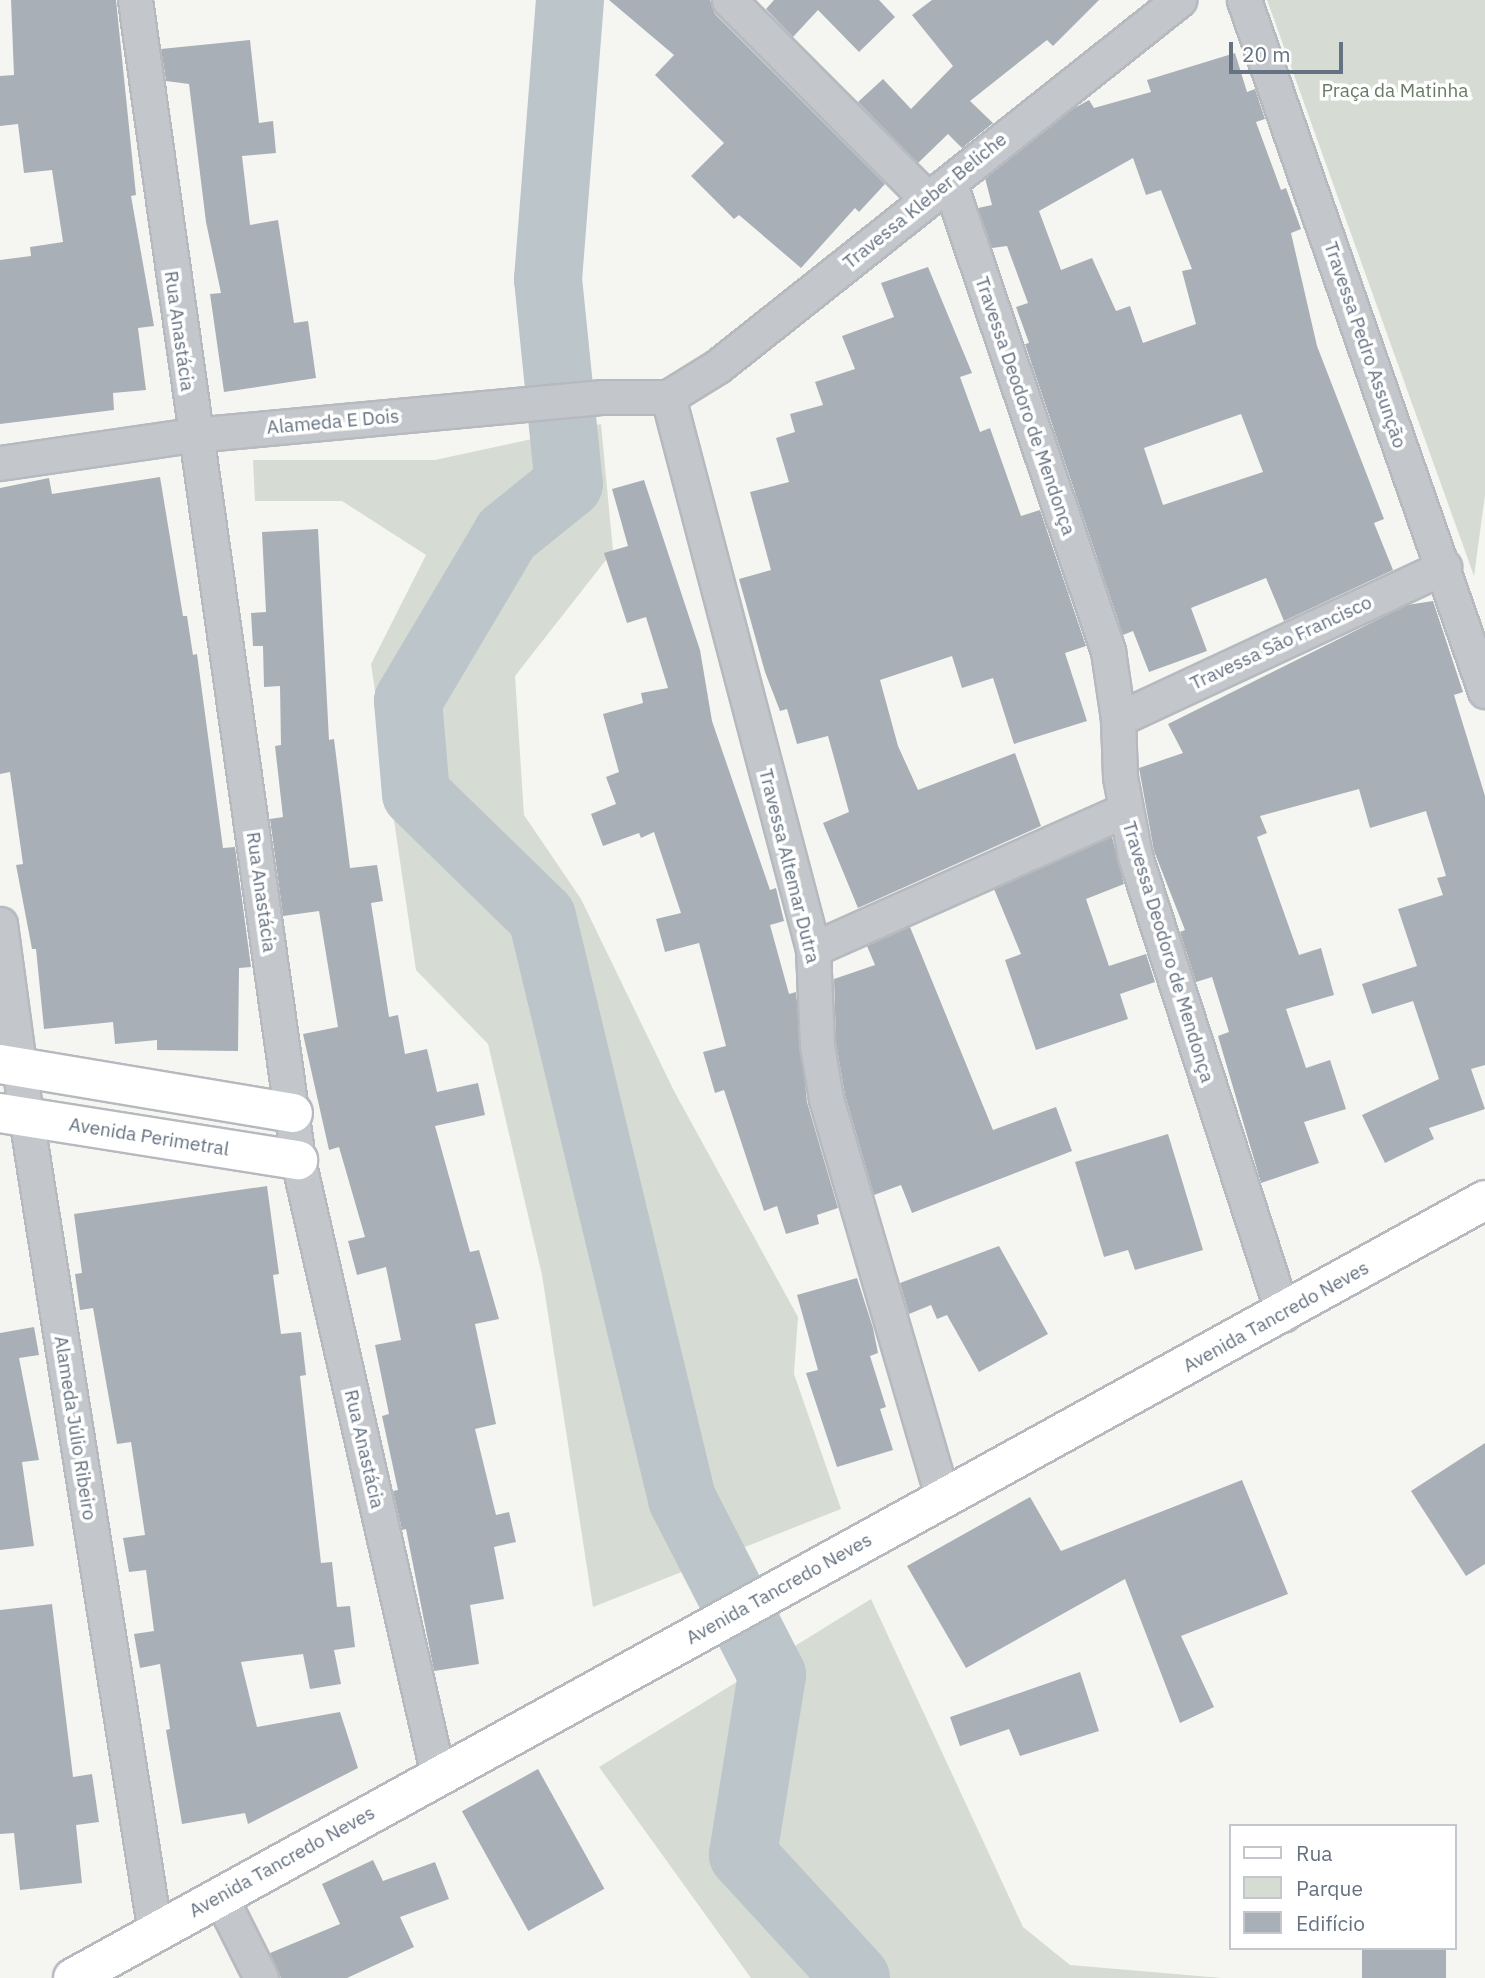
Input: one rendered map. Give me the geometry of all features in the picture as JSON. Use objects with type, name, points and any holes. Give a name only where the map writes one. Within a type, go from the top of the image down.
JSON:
[{"type":"street","name":"Rua Anastácia","points":[[135,0],[193,435],[298,1160],[438,1775]]},
{"type":"street","points":[[729,0],[939,192]]},
{"type":"street","name":"Travessa Kleber Beliche","points":[[668,397],[718,366],[1179,0]]},
{"type":"street","name":"Travessa Pedro Assunção","points":[[1244,0],[1444,567],[1485,691]]},
{"type":"street","name":"Travessa Deodoro de Mendonça","points":[[939,192],[1108,651],[1118,719],[1125,810],[1283,1315]]},
{"type":"street","name":"Alameda E Dois","points":[[0,463],[193,435],[603,397],[668,397]]},
{"type":"street","name":"Travessa Altemar Dutra","points":[[668,397],[813,949],[817,1045],[826,1099],[943,1498]]},
{"type":"street","name":"Travessa São Francisco","points":[[1118,719],[1444,567]]},
{"type":"street","points":[[813,949],[1125,810]]},
{"type":"street","name":"Alameda Júlio Ribeiro","points":[[0,924],[13,1115],[155,1932]]},
{"type":"street","points":[[10,1066],[293,1113]]},
{"type":"street","name":"Avenida Perimetral","points":[[13,1115],[298,1160]]},
{"type":"street","name":"Avenida Tancredo Neves","points":[[73,1978],[614,1678],[1283,1315],[1485,1200]]},
{"type":"street","points":[[220,1895],[261,1978]]},
{"type":"green space","name":"Praça da Matinha","points":[[1267,0],[1485,0],[1485,495],[1474,576]]},
{"type":"green space","points":[[601,424],[613,551],[515,676],[524,815],[581,899],[674,1091],[798,1317],[794,1374],[841,1509],[593,1607],[542,1275],[488,1044],[416,970],[371,664],[426,555],[342,501],[255,501],[253,460],[435,460]]},
{"type":"green space","points":[[871,1599],[1023,1927],[1070,1965],[1222,1978],[751,1978],[599,1767]]},
{"type":"building","points":[[11,0],[116,0],[136,195],[131,196],[154,326],[138,328],[146,390],[113,393],[114,410],[0,424],[0,260],[31,256],[30,247],[63,242],[52,170],[24,173],[18,124],[0,126],[0,76],[14,75]]},
{"type":"building","points":[[609,0],[710,0],[715,14],[885,184],[859,212],[855,208],[801,268],[739,215],[734,219],[691,176],[724,143],[655,75],[674,55]]},
{"type":"building","points":[[774,0],[879,0],[895,17],[859,52],[818,10],[793,37],[766,9]]},
{"type":"building","points":[[932,0],[1099,0],[1053,46],[1047,40],[970,101],[993,123],[962,148],[948,134],[918,163],[858,102],[883,79],[911,109],[953,66],[912,15]]},
{"type":"building","points":[[250,40],[259,123],[273,121],[276,153],[242,156],[250,225],[278,220],[294,323],[308,321],[316,378],[224,392],[210,294],[221,293],[206,222],[189,84],[166,81],[161,49]]},
{"type":"building","points":[[1235,53],[1247,92],[1255,89],[1265,119],[1256,122],[1281,190],[1286,188],[1301,229],[1291,233],[1317,346],[1384,519],[1374,523],[1393,570],[1284,621],[1266,578],[1191,608],[1207,651],[1149,672],[1133,631],[1123,635],[1025,344],[1029,343],[1016,307],[1028,303],[1007,246],[992,248],[978,208],[992,205],[985,178],[1071,110],[1089,100],[1094,108],[1151,92],[1147,80]],"holes":[[[1133,158],[1146,195],[1161,190],[1192,269],[1182,271],[1196,324],[1143,343],[1130,306],[1116,311],[1092,258],[1061,270],[1039,211]],[[1241,414],[1263,472],[1163,505],[1144,448]]]},
{"type":"building","points":[[928,267],[972,373],[960,377],[980,432],[990,428],[1021,516],[1040,510],[1086,646],[1065,653],[1087,721],[1014,744],[993,678],[962,688],[952,656],[880,680],[898,746],[918,790],[1015,753],[1041,826],[858,908],[823,823],[849,812],[828,736],[797,744],[787,709],[780,711],[765,672],[739,579],[771,570],[750,492],[789,482],[776,438],[795,432],[790,414],[823,405],[815,382],[855,369],[842,336],[894,317],[881,283]]},
{"type":"building","points":[[160,477],[183,616],[187,616],[193,655],[197,654],[223,848],[235,847],[251,967],[239,968],[238,1051],[157,1050],[157,1040],[115,1044],[113,1022],[44,1029],[36,949],[32,949],[16,865],[23,864],[10,772],[0,774],[0,488],[49,478],[52,494]]},
{"type":"building","points":[[644,480],[700,650],[712,721],[770,890],[776,888],[784,921],[770,925],[789,994],[796,992],[807,1102],[838,1208],[817,1215],[819,1224],[786,1234],[777,1206],[764,1211],[724,1090],[715,1093],[703,1052],[726,1046],[699,943],[665,952],[656,919],[681,913],[654,832],[641,838],[639,833],[603,846],[591,814],[616,804],[606,777],[619,772],[603,714],[643,703],[641,693],[668,688],[646,617],[627,623],[604,553],[628,546],[612,489]]},
{"type":"building","points":[[318,529],[329,740],[334,739],[350,868],[377,865],[383,901],[371,903],[389,1017],[398,1015],[405,1054],[427,1049],[437,1092],[478,1083],[485,1115],[435,1126],[470,1252],[479,1250],[499,1319],[475,1324],[496,1424],[475,1429],[496,1515],[509,1512],[516,1542],[494,1547],[504,1599],[470,1605],[479,1664],[434,1671],[406,1529],[402,1530],[393,1491],[398,1490],[382,1416],[389,1414],[375,1345],[401,1340],[386,1267],[357,1275],[348,1241],[365,1237],[339,1147],[329,1150],[303,1034],[338,1027],[319,911],[283,916],[270,819],[283,817],[275,746],[281,745],[280,686],[264,687],[263,646],[253,646],[251,613],[266,612],[262,532]]},
{"type":"building","points":[[1433,601],[1463,692],[1454,695],[1485,796],[1485,1065],[1471,1069],[1485,1109],[1429,1128],[1434,1139],[1385,1163],[1362,1115],[1439,1079],[1413,1001],[1372,1014],[1362,984],[1417,966],[1398,909],[1443,895],[1437,878],[1446,876],[1426,811],[1370,828],[1359,789],[1260,816],[1267,833],[1257,837],[1299,955],[1321,948],[1334,995],[1286,1009],[1306,1068],[1330,1060],[1346,1109],[1304,1122],[1319,1163],[1261,1183],[1218,1036],[1229,1032],[1212,977],[1196,982],[1180,932],[1185,930],[1154,851],[1139,768],[1183,753],[1168,724],[1407,605]]},
{"type":"building","points":[[1112,837],[1124,884],[1086,899],[1109,966],[1146,954],[1155,982],[1120,994],[1128,1019],[1036,1050],[1005,960],[1021,954],[994,889]]},
{"type":"building","points":[[910,927],[993,1130],[1056,1107],[1072,1151],[912,1213],[901,1185],[874,1195],[845,1095],[836,1043],[834,979],[875,965],[867,946]]},
{"type":"building","points":[[1168,1134],[1203,1250],[1135,1270],[1128,1250],[1104,1257],[1075,1162]]},
{"type":"building","points":[[267,1186],[279,1274],[273,1275],[281,1334],[301,1332],[306,1375],[300,1376],[321,1563],[332,1562],[337,1607],[350,1606],[355,1647],[334,1650],[341,1684],[310,1689],[303,1654],[241,1662],[257,1727],[340,1712],[358,1768],[248,1824],[245,1813],[182,1824],[166,1730],[170,1729],[160,1664],[140,1668],[134,1634],[154,1631],[146,1570],[129,1572],[123,1538],[145,1535],[131,1442],[117,1444],[93,1308],[80,1310],[75,1274],[82,1273],[74,1214]]},
{"type":"building","points":[[999,1246],[1048,1334],[979,1372],[947,1315],[937,1319],[931,1305],[909,1314],[900,1283]]},
{"type":"building","points":[[857,1278],[873,1328],[878,1353],[870,1356],[886,1407],[880,1409],[893,1450],[837,1467],[806,1373],[818,1370],[797,1295]]},
{"type":"building","points":[[34,1327],[39,1355],[19,1358],[39,1460],[22,1462],[34,1546],[0,1550],[0,1333]]},
{"type":"building","points":[[1485,1443],[1485,1564],[1466,1576],[1411,1491]]},
{"type":"building","points":[[1242,1480],[1288,1594],[1181,1636],[1214,1707],[1180,1723],[1125,1579],[966,1668],[907,1566],[1030,1497],[1061,1551]]},
{"type":"building","points":[[52,1604],[73,1777],[92,1774],[99,1822],[76,1825],[82,1883],[20,1890],[14,1833],[0,1834],[0,1610]]},
{"type":"building","points":[[1080,1672],[1099,1731],[1020,1756],[1009,1729],[960,1746],[950,1717]]},
{"type":"building","points":[[538,1769],[604,1889],[528,1931],[462,1811]]},
{"type":"building","points":[[373,1860],[383,1881],[435,1862],[449,1899],[400,1917],[414,1947],[347,1978],[281,1978],[270,1953],[340,1924],[322,1884]]},
{"type":"building","points":[[1362,1950],[1446,1950],[1446,1978],[1362,1978]]},
{"type":"waterway","points":[[570,0],[548,279],[569,484],[507,534],[408,701],[416,794],[542,917],[682,1499],[772,1675],[743,1855],[856,1978]]}]
